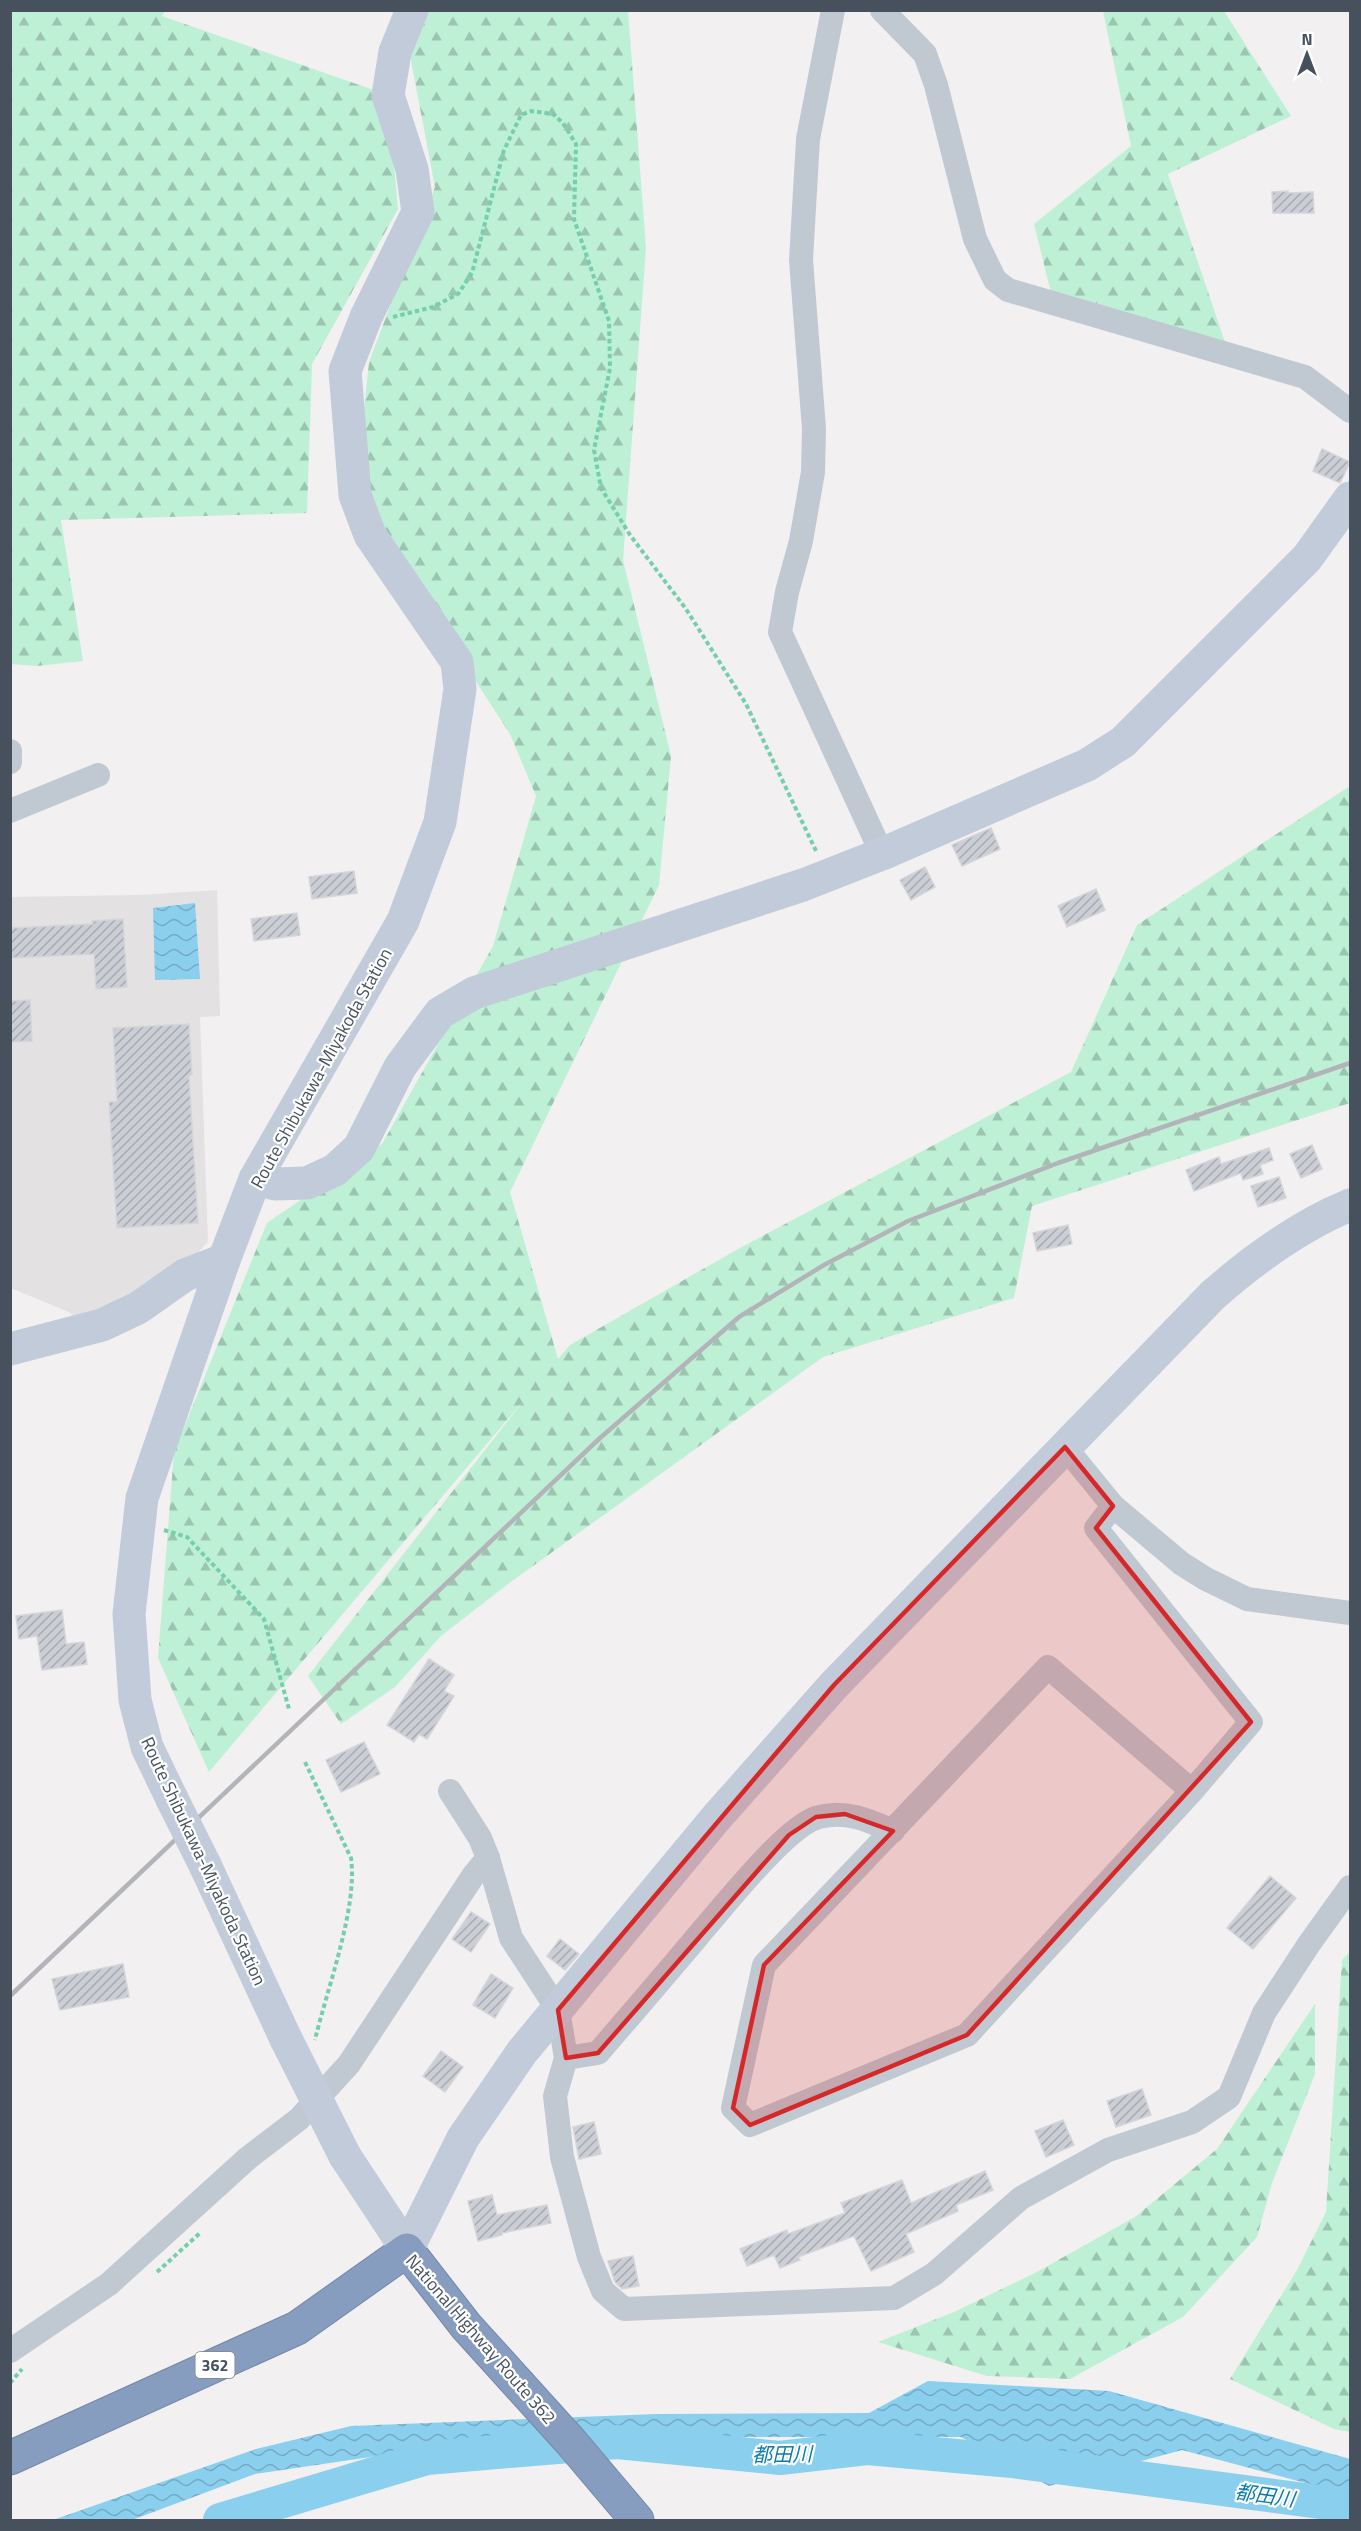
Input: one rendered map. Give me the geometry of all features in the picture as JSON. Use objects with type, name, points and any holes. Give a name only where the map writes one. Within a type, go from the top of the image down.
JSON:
[{"type":"highway","name":"National Highway Route 362","points":[[10,2458],[297,2328],[406,2250],[466,2326],[571,2442],[637,2520]]},
{"type":"street","name":"Route Shibukawa-Miyakoda Station","points":[[406,2250],[345,2156],[300,2042],[205,1865],[147,1747],[135,1700],[129,1614],[142,1498],[224,1260],[255,1179],[403,921],[440,822],[460,689],[457,662],[370,535],[355,495],[345,370],[366,316],[418,212],[412,169],[388,95],[395,52],[412,10]]},
{"type":"street","points":[[833,10],[808,139],[801,260],[814,429],[813,472],[801,541],[787,592],[780,632],[882,854]]},
{"type":"street","points":[[882,10],[925,54],[936,85],[975,239],[995,280],[1008,290],[1305,377],[1350,411]]},
{"type":"street","points":[[255,1179],[275,1184],[307,1183],[335,1170],[358,1148],[400,1067],[440,1013],[474,993],[827,875],[882,854],[1087,765],[1123,742],[1307,558],[1350,498]]},
{"type":"street","points":[[10,751],[12,760],[10,762]]},
{"type":"street","points":[[10,811],[98,775]]},
{"type":"street","points":[[406,2250],[464,2138],[522,2052],[716,1818],[834,1685],[1180,1326],[1247,1265],[1320,1218],[1350,1205]]},
{"type":"street","points":[[10,1349],[102,1325],[138,1308],[185,1275],[224,1260]]},
{"type":"street","points":[[1065,1447],[1113,1506],[1182,1564],[1228,1591],[1247,1599],[1350,1613]]},
{"type":"street","points":[[1113,1506],[1096,1528],[1251,1722],[1192,1791],[967,2035],[750,2125],[733,2108],[764,1965],[1048,1667],[1192,1791]]},
{"type":"street","points":[[450,1791],[480,1838],[512,1938],[558,2010],[566,2058],[555,2096],[562,2157],[589,2257],[603,2291],[624,2309],[894,2298],[934,2274],[1021,2198],[1108,2150],[1192,2122],[1229,2097],[1264,2013],[1350,1887]]},
{"type":"street","points":[[566,2058],[598,2053],[754,1872],[789,1835],[816,1817],[845,1814],[868,1820],[893,1831]]},
{"type":"street","points":[[10,2351],[109,2284],[248,2158],[299,2119],[350,2064],[473,1876],[488,1858]]},
{"type":"path","points":[[366,316],[398,318],[433,307],[458,294],[472,273],[504,150],[521,115],[531,111],[543,112],[553,114],[563,123],[576,144],[574,219],[609,321],[610,368],[594,450],[601,488],[630,535],[686,609],[746,704],[827,875]]},
{"type":"path","points":[[142,1498],[159,1529],[187,1537],[264,1619],[289,1709]]},
{"type":"path","points":[[300,2042],[343,1932],[354,1875],[351,1857],[305,1762]]},
{"type":"highlighted area","points":[[1065,1447],[1113,1506],[1096,1528],[1251,1722],[967,2035],[750,2125],[733,2108],[764,1965],[893,1831],[845,1814],[816,1817],[789,1835],[598,2053],[566,2058],[558,2010],[834,1685]]},
{"type":"shaded area","points":[[217,890],[220,1016],[200,1017],[208,1242],[182,1269],[77,1330],[71,1313],[11,1288],[10,897],[139,895]]},
{"type":"green space","points":[[11,11],[165,11],[162,16],[388,95],[398,209],[312,364],[307,513],[61,520],[83,661],[37,666],[11,664]]},
{"type":"green space","points":[[427,11],[628,11],[646,248],[623,560],[671,756],[659,885],[510,1192],[558,1359],[570,1345],[738,1249],[1071,1072],[1137,925],[1350,786],[1350,1103],[1032,1206],[1014,1298],[823,1357],[508,1584],[441,1636],[395,1687],[341,1724],[308,1676],[524,1400],[209,1772],[158,1658],[174,1452],[267,1223],[382,1144],[493,946],[536,796],[510,734],[355,495],[369,362],[435,187],[409,50]]},
{"type":"green space","points":[[1103,11],[1224,11],[1291,116],[1168,174],[1228,351],[1056,313],[1034,224],[1131,146]]},
{"type":"green space","points":[[1350,1952],[1350,2432],[1334,2429],[1230,2379],[1297,2270],[1326,2212],[1342,1960]]},
{"type":"green space","points":[[1315,2004],[1315,2074],[1272,2183],[1257,2237],[1183,2317],[1070,2379],[987,2376],[878,2342],[954,2312],[1035,2273],[1135,2217],[1217,2149]]},
{"type":"water","points":[[195,903],[200,979],[155,980],[153,908]]},
{"type":"water","points":[[928,2381],[1109,2391],[1350,2459],[1350,2495],[1182,2450],[1049,2486],[961,2437],[506,2437],[255,2474],[132,2520],[53,2520],[256,2449],[351,2426],[657,2414],[869,2413]]},
{"type":"building","points":[[1288,191],[1288,193],[1313,192],[1314,213],[1273,213],[1272,192]]},
{"type":"building","points":[[1322,449],[1350,462],[1340,483],[1313,471]]},
{"type":"building","points":[[991,828],[1000,849],[962,866],[952,845]]},
{"type":"building","points":[[925,867],[935,887],[911,900],[900,880]]},
{"type":"building","points":[[354,871],[357,893],[312,899],[309,877]]},
{"type":"building","points":[[1096,889],[1105,910],[1067,927],[1058,906]]},
{"type":"building","points":[[297,913],[300,935],[254,941],[251,919]]},
{"type":"building","points":[[123,919],[127,987],[96,989],[94,954],[10,958],[10,928],[93,924],[92,921]]},
{"type":"building","points":[[30,1000],[32,1041],[10,1042],[10,1001]]},
{"type":"building","points":[[189,1024],[192,1075],[189,1076],[198,1223],[117,1228],[109,1102],[117,1102],[113,1028]]},
{"type":"building","points":[[1312,1145],[1322,1169],[1301,1178],[1290,1154]]},
{"type":"building","points":[[1269,1148],[1273,1160],[1260,1165],[1263,1174],[1243,1180],[1241,1173],[1194,1191],[1186,1170],[1219,1157],[1221,1164]]},
{"type":"building","points":[[1279,1177],[1286,1198],[1258,1207],[1251,1186]]},
{"type":"building","points":[[1068,1225],[1072,1244],[1037,1251],[1033,1233]]},
{"type":"building","points":[[62,1610],[66,1644],[84,1642],[87,1664],[42,1670],[37,1636],[19,1639],[16,1616]]},
{"type":"building","points":[[429,1659],[454,1675],[444,1691],[454,1696],[427,1739],[419,1734],[414,1742],[387,1725]]},
{"type":"building","points":[[364,1742],[380,1774],[341,1792],[326,1760]]},
{"type":"building","points":[[1270,1876],[1296,1898],[1253,1949],[1227,1928]]},
{"type":"building","points":[[471,1912],[490,1924],[471,1952],[452,1939]]},
{"type":"building","points":[[560,1939],[579,1954],[565,1970],[547,1956]]},
{"type":"building","points":[[123,1964],[129,1997],[60,2010],[52,1979]]},
{"type":"building","points":[[491,1974],[513,1988],[495,2018],[473,2005]]},
{"type":"building","points":[[441,2051],[463,2067],[445,2092],[423,2076]]},
{"type":"building","points":[[1142,2089],[1151,2115],[1116,2127],[1107,2101]]},
{"type":"building","points":[[1063,2120],[1074,2145],[1046,2157],[1035,2131]]},
{"type":"building","points":[[594,2122],[601,2154],[579,2159],[573,2127]]},
{"type":"building","points":[[985,2171],[993,2190],[956,2205],[958,2211],[906,2234],[914,2252],[871,2271],[854,2236],[798,2257],[800,2260],[780,2268],[774,2255],[747,2266],[740,2249],[787,2230],[788,2234],[845,2213],[841,2203],[902,2180],[911,2203]]},
{"type":"building","points":[[492,2195],[497,2215],[547,2205],[551,2223],[502,2233],[502,2235],[478,2241],[468,2201]]},
{"type":"building","points":[[633,2256],[639,2286],[622,2289],[615,2282],[608,2261]]},
{"type":"waterway","name":"都田川","points":[[220,2520],[427,2458],[617,2442],[780,2458],[867,2448],[1012,2461],[1350,2506]]},
{"type":"railway","points":[[10,1996],[600,1438],[739,1317],[824,1265],[908,1221],[1058,1163],[1350,1063]]}]
